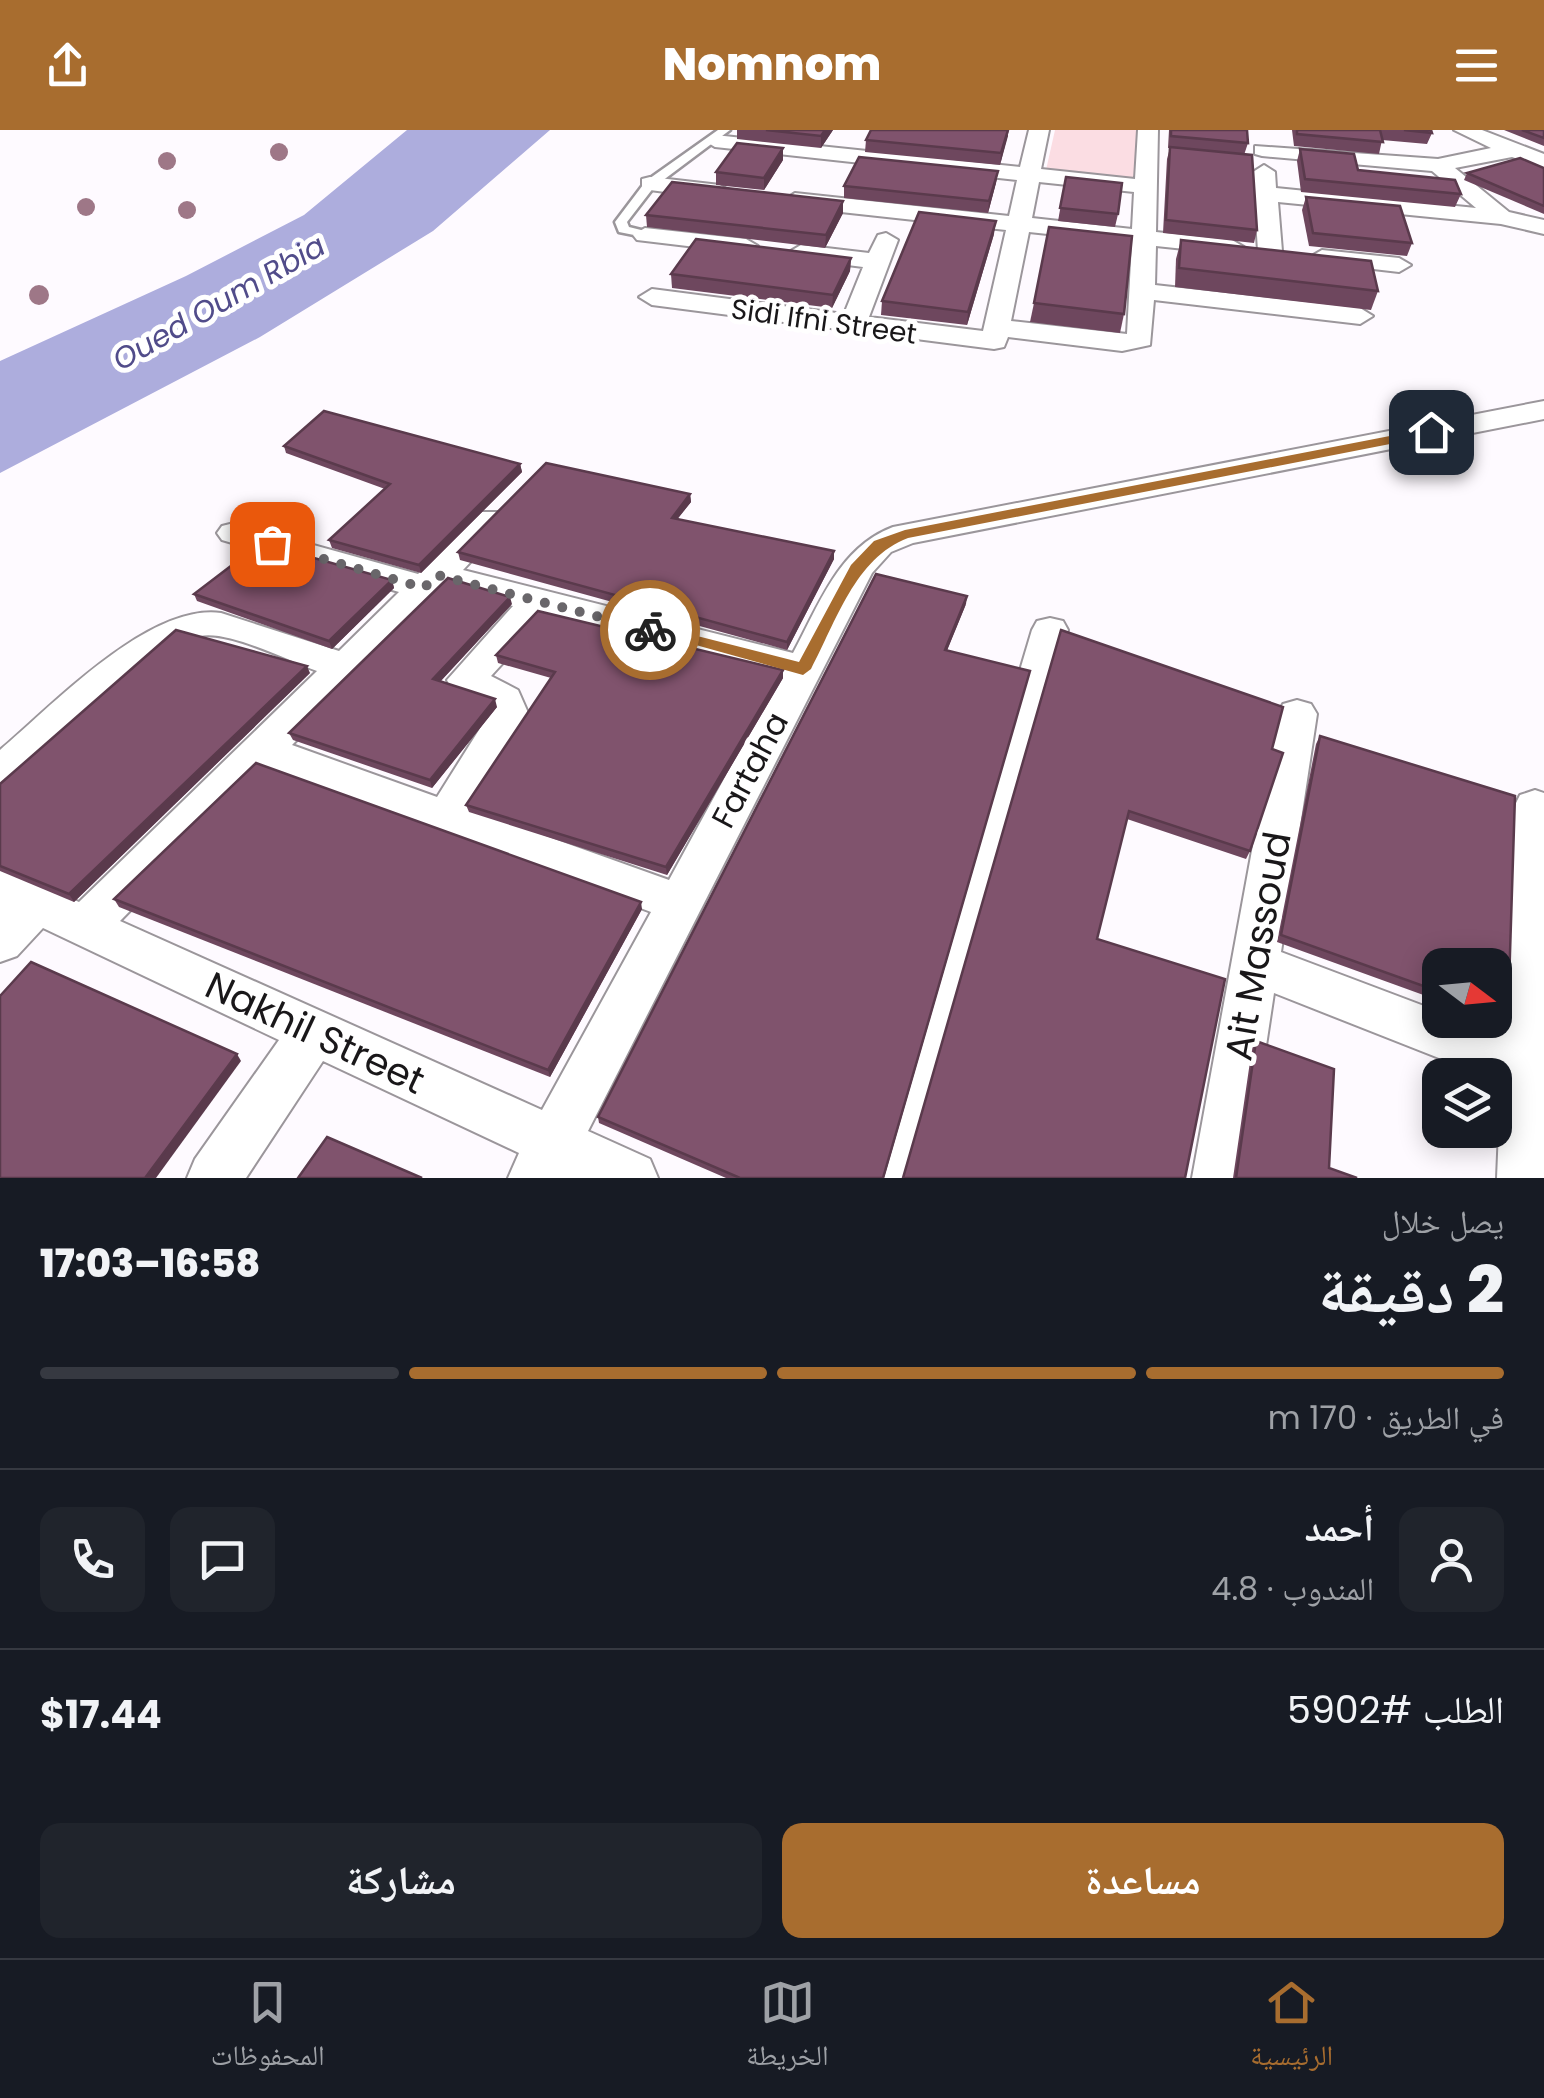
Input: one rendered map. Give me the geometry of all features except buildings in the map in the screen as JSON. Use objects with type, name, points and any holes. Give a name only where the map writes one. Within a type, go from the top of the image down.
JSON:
[{"type":"street","points":[[819,178],[847,130]]},
{"type":"street","points":[[998,333],[1039,130]]},
{"type":"street","points":[[1464,130],[1544,162]]},
{"type":"street","points":[[720,136],[898,211],[1399,265]]},
{"type":"street","points":[[1154,146],[1146,187],[1143,291],[1360,316]]},
{"type":"street","points":[[1270,251],[1266,194],[1257,152],[1438,165],[1514,150]]},
{"type":"street","points":[[1438,165],[1501,218]]},
{"type":"street","points":[[650,184],[757,196],[819,178],[1030,175],[1146,187]]},
{"type":"street","points":[[1266,194],[1501,218],[1544,227]]},
{"type":"street","points":[[852,326],[898,211]]},
{"type":"street","points":[[644,235],[878,261]]},
{"type":"street","name":"Sidi Ifni Street","points":[[652,297],[989,342],[998,333],[1134,342],[1142,335],[1143,291]]},
{"type":"street","name":"Fartaha","points":[[545,1160],[803,669],[869,552],[905,534],[1544,410]]},
{"type":"street","points":[[85,926],[521,492]]},
{"type":"street","points":[[234,533],[431,582],[539,601],[803,669]]},
{"type":"street","points":[[447,817],[509,715],[504,700],[466,680],[539,601]]},
{"type":"street","points":[[0,774],[155,643],[190,624],[216,626],[345,667]]},
{"type":"street","points":[[896,1178],[1050,630]]},
{"type":"street","name":"Ait Massoud","points":[[1219,1178],[1297,714]]},
{"type":"street","points":[[262,750],[680,903]]},
{"type":"street","points":[[1524,1178],[1536,1072],[1535,807]]},
{"type":"street","points":[[0,942],[18,896]]},
{"type":"street","name":"Nakhil Street","points":[[18,896],[314,1032],[545,1160],[631,1178]]},
{"type":"street","points":[[1255,964],[1536,1072]]},
{"type":"street","points":[[214,1178],[314,1032]]},
{"type":"lane","points":[[644,235],[623,229],[621,222],[650,184],[720,136]]},
{"type":"shaded area","points":[[1055,130],[1138,130],[1134,178],[1046,170]]},
{"type":"water","name":"Oued Oum Rbia","points":[[407,130],[550,130],[433,231],[260,337],[0,473],[0,361],[186,276],[304,215]]},
{"type":"way so far","points":[[272,544],[424,588],[437,575],[650,630]]},
{"type":"route","points":[[650,630],[803,669],[869,552],[905,534],[1431,432]]}]
